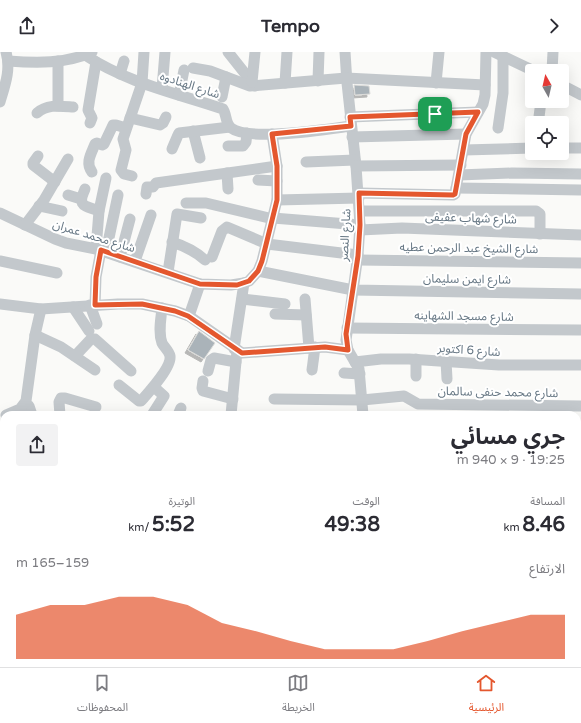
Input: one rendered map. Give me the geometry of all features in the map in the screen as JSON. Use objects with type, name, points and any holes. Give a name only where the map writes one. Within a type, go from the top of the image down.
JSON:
[{"type":"street","points":[[162,89],[165,52]]},
{"type":"street","points":[[254,84],[255,52]]},
{"type":"street","points":[[285,83],[287,52]]},
{"type":"street","points":[[318,81],[319,52]]},
{"type":"street","name":"شارع النصر","points":[[345,52],[346,78],[360,211],[358,258],[346,340],[348,350],[360,374],[363,411]]},
{"type":"street","points":[[436,83],[439,52]]},
{"type":"street","points":[[277,200],[359,196],[453,195],[456,191],[466,134],[483,104],[486,52]]},
{"type":"street","points":[[552,64],[553,52]]},
{"type":"street","points":[[0,102],[2,88],[8,75],[7,57],[63,58],[89,53]]},
{"type":"street","name":"شارع الهنادوه","points":[[89,53],[96,62],[120,74],[142,83],[223,109],[226,113],[227,123],[230,127]]},
{"type":"street","points":[[230,53],[254,84]]},
{"type":"street","points":[[132,176],[124,174],[121,170],[126,150],[123,139],[142,83],[141,54]]},
{"type":"street","points":[[498,128],[504,93],[499,54],[514,57],[525,65]]},
{"type":"street","points":[[58,106],[63,58]]},
{"type":"street","points":[[120,74],[124,61]]},
{"type":"street","points":[[90,123],[92,117],[88,110],[96,62]]},
{"type":"street","points":[[180,95],[188,69],[210,71],[244,85],[346,78],[485,85]]},
{"type":"street","points":[[222,97],[226,77]]},
{"type":"street","points":[[569,89],[581,95]]},
{"type":"street","points":[[37,113],[42,108],[72,106]]},
{"type":"street","points":[[172,149],[178,134],[193,131],[230,127],[237,131],[247,133],[272,134],[351,127],[478,112]]},
{"type":"street","points":[[92,172],[89,168],[88,162],[95,144],[104,144],[113,125],[128,123],[160,125],[166,117]]},
{"type":"street","points":[[351,127],[466,134]]},
{"type":"street","points":[[193,131],[200,158]]},
{"type":"street","points":[[228,146],[243,146],[246,142],[247,133]]},
{"type":"street","points":[[188,316],[203,284],[237,285],[249,281],[258,271],[267,244],[277,200],[277,166],[272,134]]},
{"type":"street","points":[[464,150],[525,148]]},
{"type":"street","points":[[569,148],[581,148]]},
{"type":"street","points":[[38,156],[33,165],[54,182]]},
{"type":"street","points":[[25,225],[39,206],[68,159]]},
{"type":"street","points":[[306,162],[356,163],[512,173],[581,174]]},
{"type":"street","points":[[146,194],[148,187],[153,187],[156,183],[277,166]]},
{"type":"street","points":[[227,173],[228,189]]},
{"type":"street","points":[[101,250],[99,211],[106,178]]},
{"type":"street","points":[[258,180],[277,181]]},
{"type":"street","points":[[456,191],[581,190]]},
{"type":"street","points":[[68,196],[83,194],[82,202],[84,205],[99,211]]},
{"type":"street","points":[[73,307],[93,327],[92,305],[101,250],[118,195]]},
{"type":"street","name":"شارع شهاب عفيفى","points":[[186,203],[206,203],[273,218],[360,228],[581,235]]},
{"type":"street","points":[[39,206],[62,211]]},
{"type":"street","points":[[360,211],[536,211],[540,214],[540,234]]},
{"type":"street","name":"شارع محمد عمران","points":[[0,213],[66,243],[101,250],[203,284]]},
{"type":"street","points":[[168,272],[177,214],[201,218]]},
{"type":"street","points":[[135,261],[151,215]]},
{"type":"street","points":[[120,257],[130,219]]},
{"type":"street","name":"شارع الشيخ عبد الرحمن عطيه","points":[[172,242],[190,248],[208,258],[222,231],[227,227],[267,244],[358,258],[581,262]]},
{"type":"street","points":[[0,261],[57,273]]},
{"type":"street","name":"شارع ايمن سليمان","points":[[258,271],[353,290],[581,294]]},
{"type":"street","points":[[232,411],[244,283]]},
{"type":"street","points":[[242,299],[285,304]]},
{"type":"street","points":[[305,299],[306,315],[312,347],[312,370]]},
{"type":"street","points":[[0,304],[41,309],[92,305],[142,304],[162,308],[188,316],[236,354]]},
{"type":"street","points":[[119,385],[140,401],[154,387],[163,374],[170,359],[169,354],[160,338],[162,308]]},
{"type":"street","points":[[16,411],[24,406],[26,401],[35,335],[41,309]]},
{"type":"street","points":[[275,314],[306,315]]},
{"type":"street","name":"شارع مسجد الشهاينه","points":[[347,328],[581,330]]},
{"type":"street","points":[[35,335],[61,347],[95,370]]},
{"type":"street","points":[[75,356],[91,339],[95,339],[131,371]]},
{"type":"street","points":[[233,399],[210,398],[202,390],[205,376],[211,360],[214,358],[242,353],[248,354],[312,347],[348,350]]},
{"type":"street","name":"شارع 6 اكتوبر","points":[[355,362],[381,359],[416,359],[499,365],[581,365]]},
{"type":"street","points":[[416,359],[416,376]]},
{"type":"street","points":[[446,362],[447,379]]},
{"type":"street","points":[[344,373],[360,374]]},
{"type":"street","points":[[154,387],[164,396],[155,411]]},
{"type":"street","name":"شارع محمد حنفى سالمان","points":[[274,399],[362,400],[404,396],[414,402],[422,404],[581,406]]},
{"type":"street","points":[[60,411],[59,402],[61,398],[96,407]]},
{"type":"street","points":[[24,406],[29,406],[31,411]]},
{"type":"building","points":[[354,85],[369,86],[370,94],[355,95]]},
{"type":"building","points":[[199,331],[215,343],[204,359],[188,350]]},
{"type":"route","points":[[478,112],[466,134],[456,192],[453,195],[359,193],[360,225],[358,256],[346,334],[348,350],[325,347],[248,354],[242,353],[188,316],[175,311],[142,304],[95,305],[96,277],[101,250],[168,272],[198,284],[237,285],[249,281],[258,271],[262,261],[277,200],[277,166],[272,134],[351,126],[350,117],[435,114],[478,112]]}]
